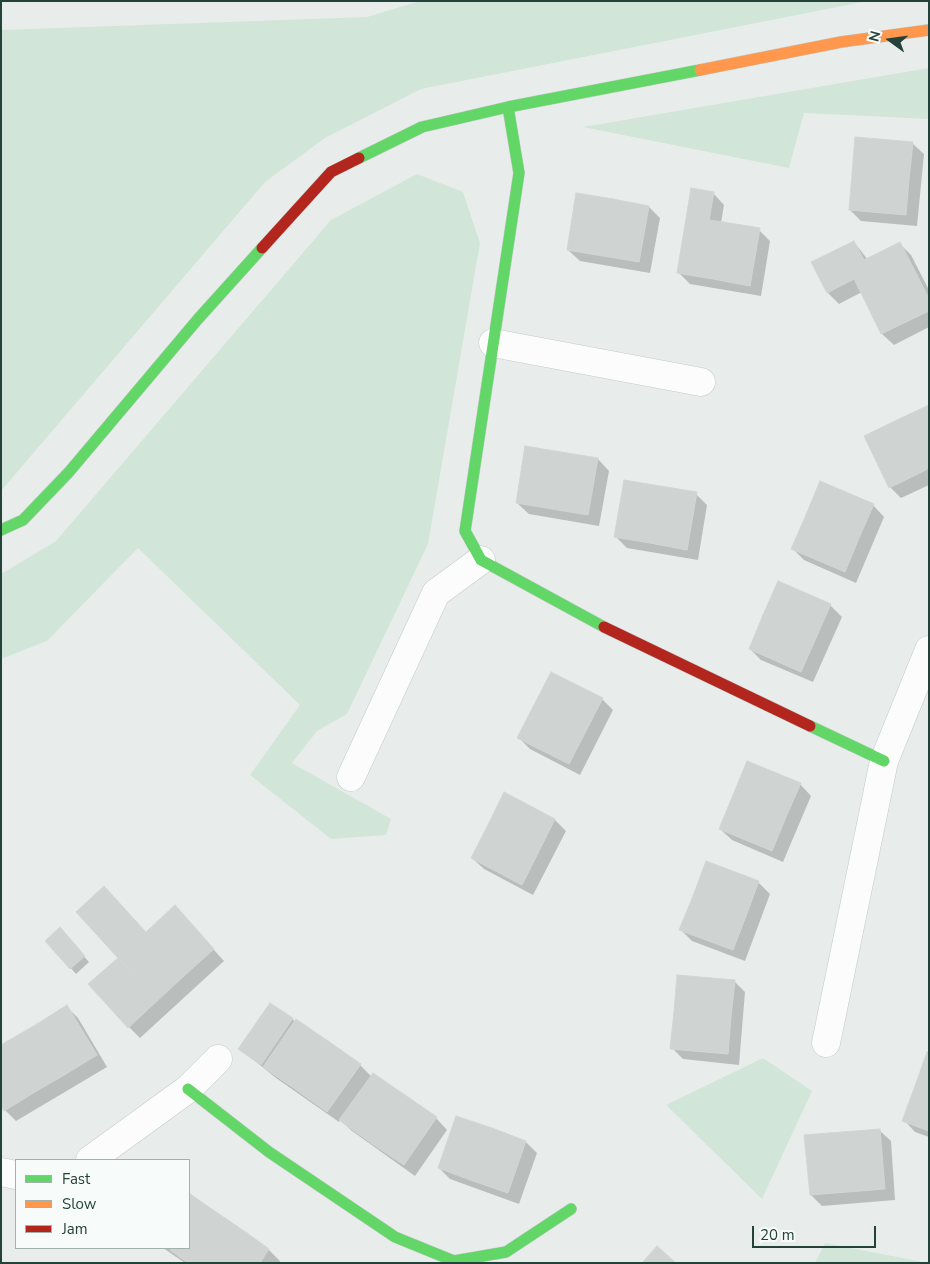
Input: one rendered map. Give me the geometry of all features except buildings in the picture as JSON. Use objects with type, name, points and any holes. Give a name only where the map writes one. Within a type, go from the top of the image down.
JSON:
[{"type":"street","points":[[1,530],[23,520],[69,472],[198,319],[331,172],[422,127],[508,107],[841,42],[929,30]]},
{"type":"street","points":[[508,107],[519,173],[465,531],[481,560],[624,638],[884,761]]},
{"type":"street","points":[[493,343],[700,382]]},
{"type":"street","points":[[351,776],[436,593],[481,560]]},
{"type":"street","points":[[826,1044],[884,761],[929,650]]},
{"type":"street","points":[[91,1159],[188,1089],[218,1059]]},
{"type":"street","points":[[188,1089],[269,1152],[395,1237],[454,1262],[506,1252],[571,1209]]},
{"type":"street","points":[[1,1172],[15,1175]]},
{"type":"green space","points":[[420,1],[868,1],[421,89],[325,138],[265,182],[1,491],[1,30],[367,17]]},
{"type":"green space","points":[[929,68],[929,119],[804,113],[789,168],[583,127]]},
{"type":"green space","points":[[417,174],[463,192],[480,243],[428,544],[347,714],[317,731],[292,763],[391,819],[386,835],[331,839],[250,775],[300,705],[138,548],[47,641],[1,659],[1,574],[56,541],[331,220]]},
{"type":"green space","points":[[763,1058],[812,1091],[762,1199],[666,1105]]},
{"type":"green space","points":[[825,1243],[928,1263],[815,1263]]},
{"type":"traffic: fast","points":[[359,158],[422,127],[508,107],[700,70]]},
{"type":"traffic: fast","points":[[508,107],[519,173],[465,531],[481,560],[604,627]]},
{"type":"traffic: fast","points":[[1,530],[23,520],[69,472],[198,319],[262,248]]},
{"type":"traffic: fast","points":[[810,726],[884,761]]},
{"type":"traffic: fast","points":[[188,1089],[269,1152],[395,1237],[454,1261],[506,1252],[571,1209]]},
{"type":"traffic: slow","points":[[700,70],[841,42],[929,30]]},
{"type":"traffic: jam","points":[[262,248],[331,172],[359,158]]},
{"type":"traffic: jam","points":[[604,627],[810,726]]}]
